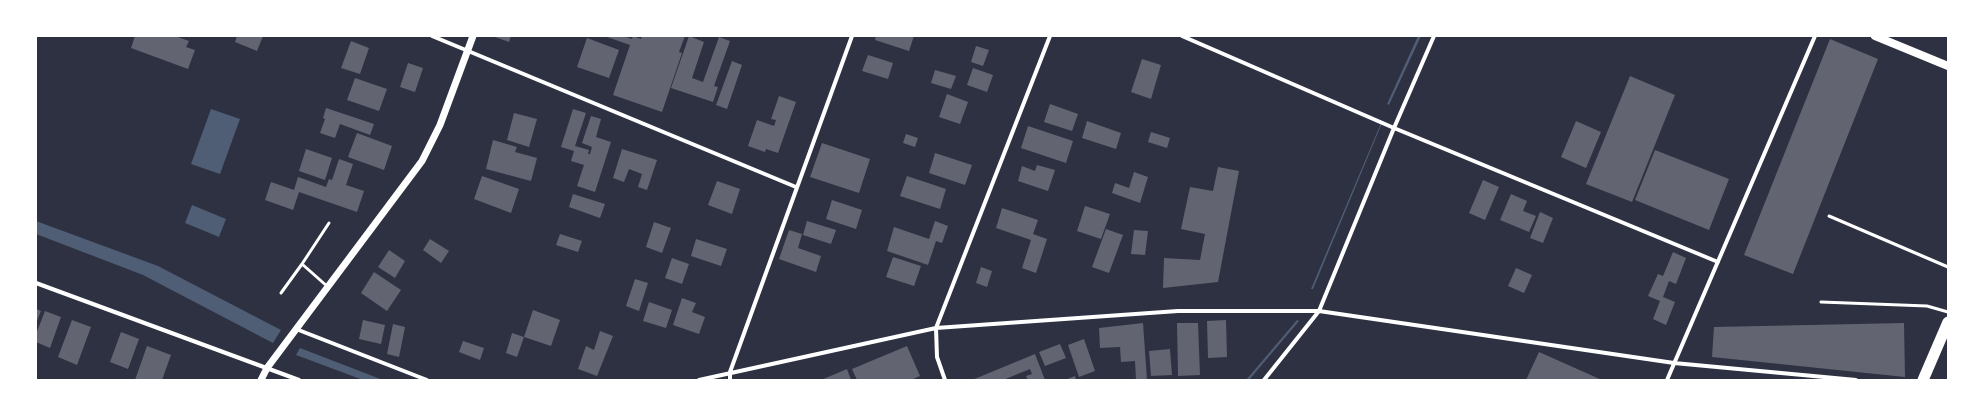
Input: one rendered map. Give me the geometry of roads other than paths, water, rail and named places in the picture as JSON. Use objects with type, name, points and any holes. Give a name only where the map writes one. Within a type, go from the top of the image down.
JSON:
[{"type":"highway","points":[[1924,380],[1948,322]]},
{"type":"main road","points":[[1874,36],[1948,66]]},
{"type":"street","points":[[432,36],[796,187]]},
{"type":"street","points":[[261,380],[266,368],[422,161],[440,125],[473,36]]},
{"type":"street","points":[[730,380],[730,372],[852,36]]},
{"type":"street","points":[[945,380],[937,357],[936,328],[1050,36]]},
{"type":"street","points":[[1182,36],[1394,128],[1718,262]]},
{"type":"street","points":[[1264,380],[1319,311],[1394,128],[1434,36]]},
{"type":"street","points":[[1667,380],[1815,36]]},
{"type":"street","points":[[36,283],[300,380]]},
{"type":"street","points":[[698,380],[936,328],[1178,311],[1319,311],[1674,363],[1856,380]]},
{"type":"street","points":[[296,330],[427,380]]},
{"type":"lane","points":[[1829,216],[1948,267]]},
{"type":"lane","points":[[280,293],[302,264],[329,223]]},
{"type":"lane","points":[[302,264],[328,287]]},
{"type":"lane","points":[[1821,302],[1927,306],[1948,312]]},
{"type":"water","points":[[1418,36],[1421,36],[1389,105],[1387,104]]},
{"type":"water","points":[[211,109],[240,119],[220,174],[191,164]]},
{"type":"water","points":[[1381,123],[1313,289],[1311,289]]},
{"type":"water","points":[[192,205],[226,219],[219,237],[185,223]]},
{"type":"water","points":[[36,221],[158,266],[281,330],[273,343],[143,275],[36,234]]},
{"type":"water","points":[[1297,320],[1299,321],[1249,380],[1246,380]]},
{"type":"water","points":[[300,348],[383,380],[363,380],[296,355]]}]
